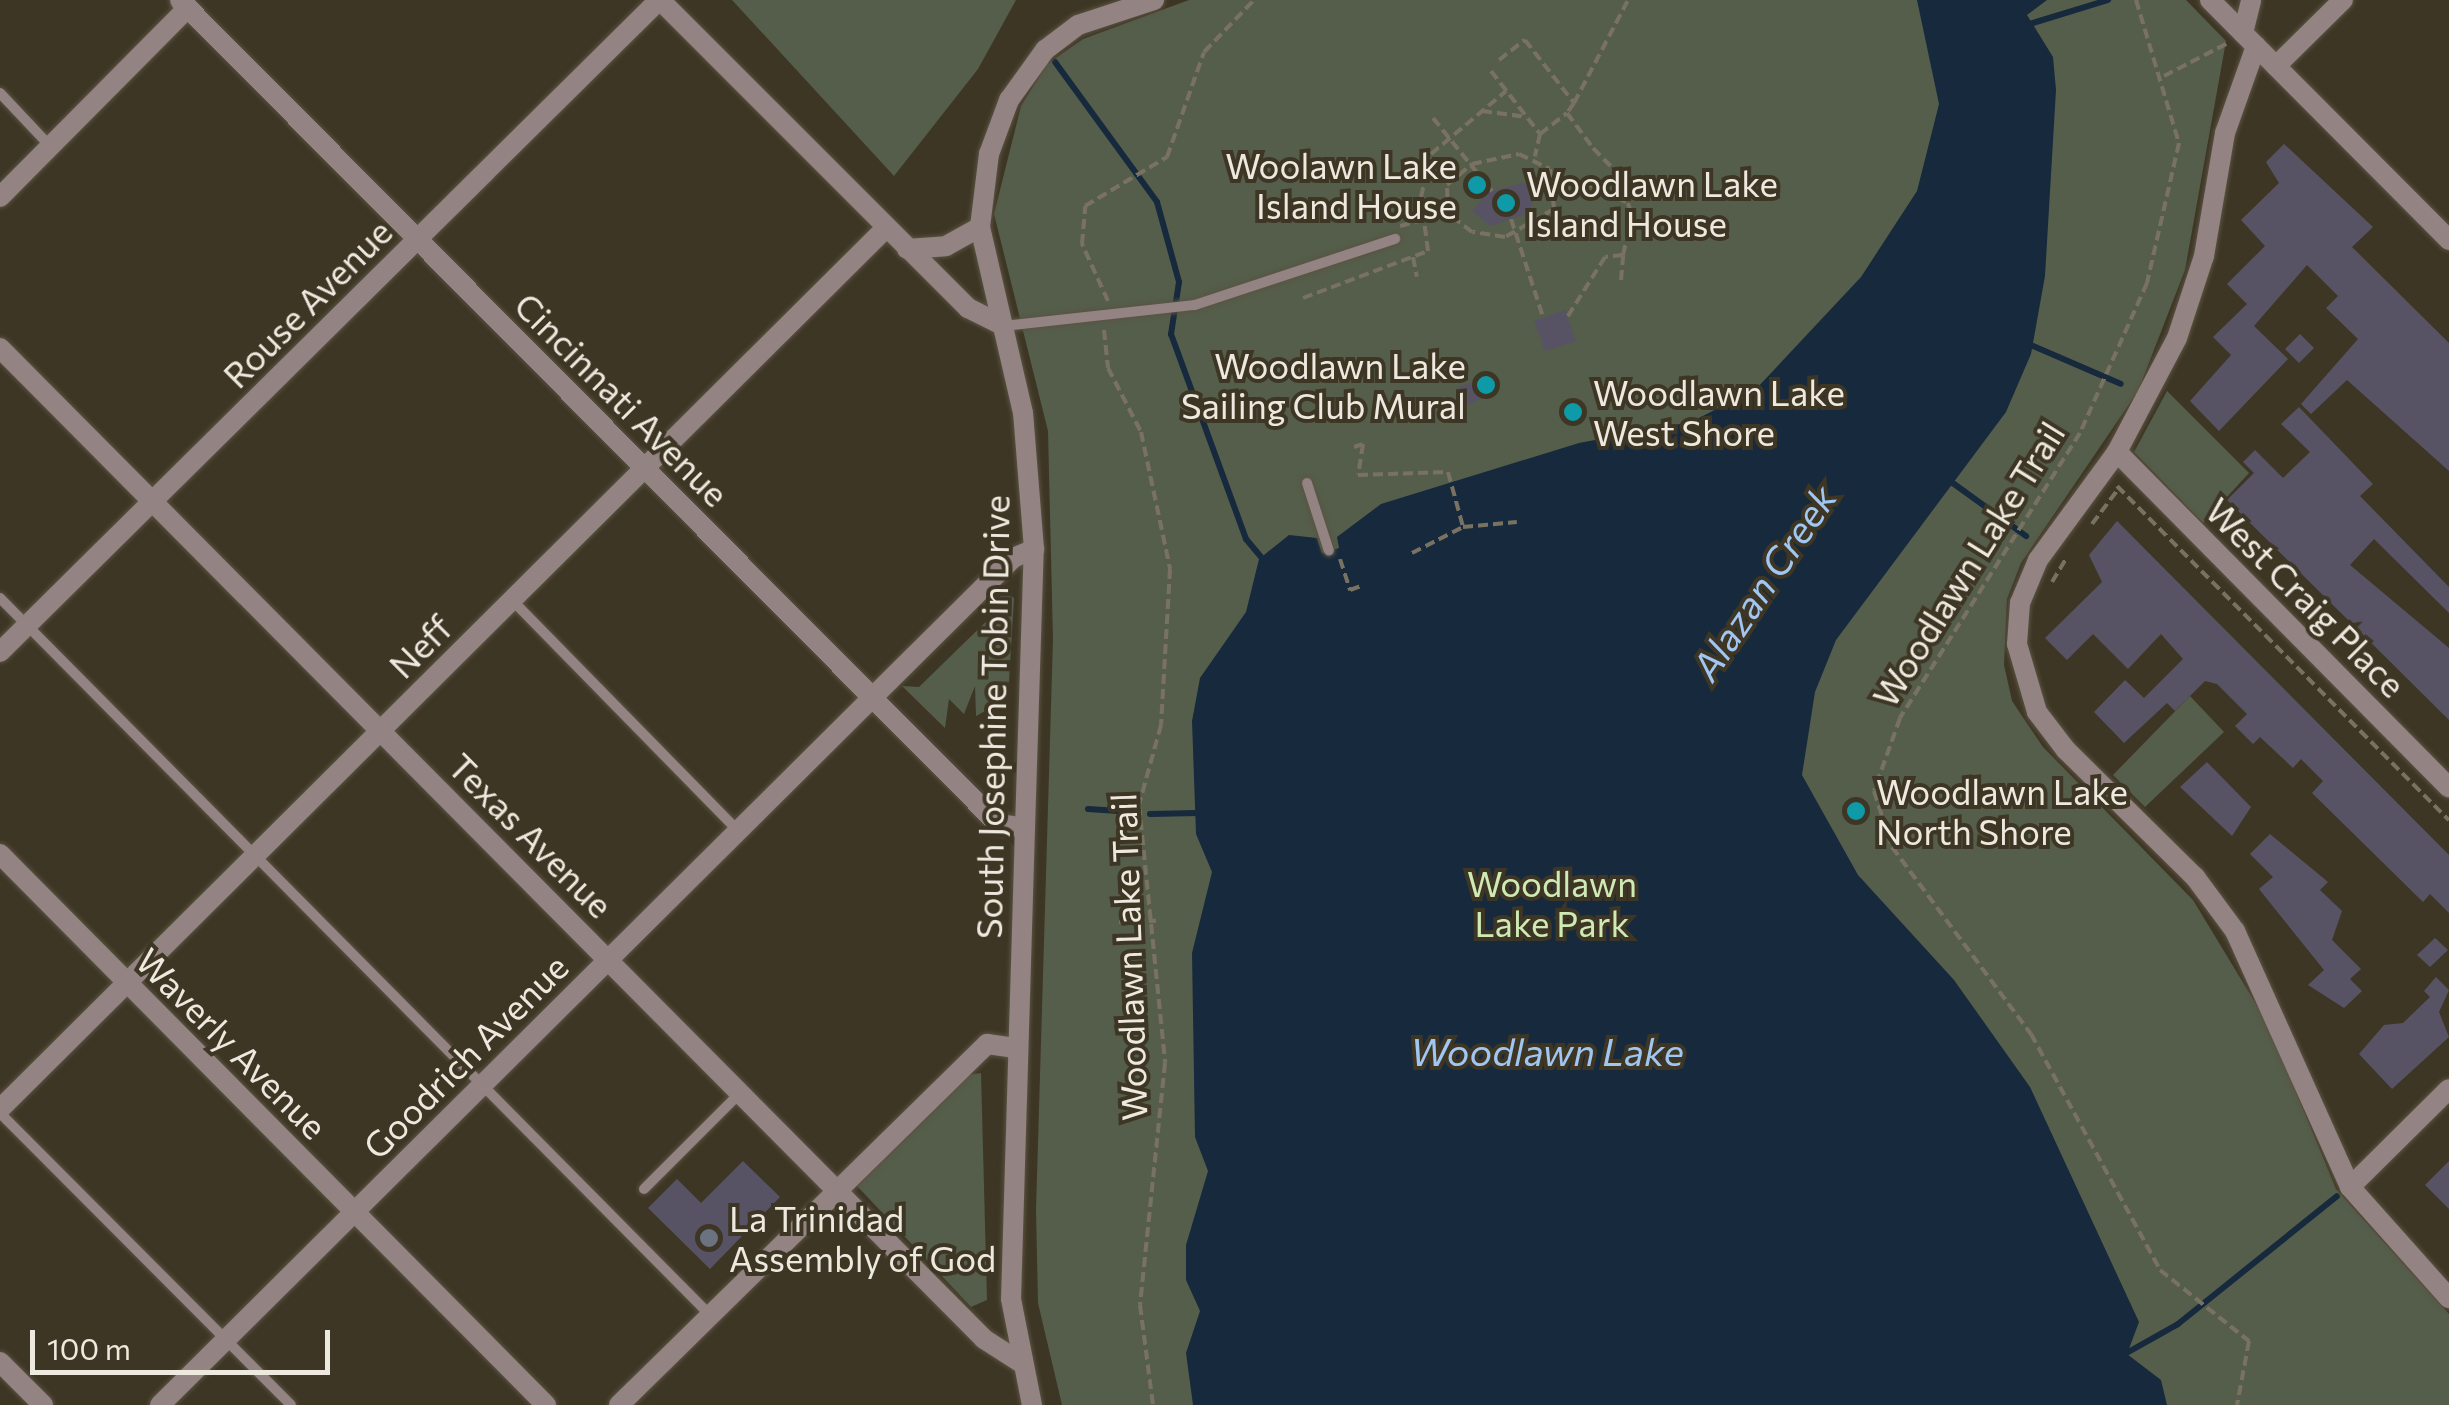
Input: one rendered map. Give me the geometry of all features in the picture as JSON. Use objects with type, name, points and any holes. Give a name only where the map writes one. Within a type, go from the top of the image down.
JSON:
[{"type":"street","points":[[660,0],[968,308],[1004,326]]},
{"type":"street","name":"Rouse Avenue","points":[[0,652],[660,0]]},
{"type":"street","points":[[2251,0],[2204,256],[2177,338],[2118,452],[2038,560],[2020,603],[2029,694],[2066,750],[2174,853],[2235,931],[2350,1187],[2449,1298]]},
{"type":"street","points":[[2276,66],[2343,0]]},
{"type":"street","name":"South Josephine Tobin Drive","points":[[1032,1405],[1020,1362],[1011,1299],[1014,1048],[1034,549],[1029,455],[980,226],[989,154],[1019,82],[1078,25],[1142,2]]},
{"type":"street","points":[[2215,2],[2242,41],[2276,66],[2449,240]]},
{"type":"street","points":[[0,197],[184,4]]},
{"type":"street","name":"Cincinnati Avenue","points":[[184,4],[998,824],[1025,828]]},
{"type":"street","points":[[907,249],[946,246],[980,226]]},
{"type":"street","name":"Neff","points":[[0,1111],[886,228]]},
{"type":"street","name":"Texas Avenue","points":[[0,348],[984,1339],[1020,1362]]},
{"type":"street","name":"West Craig Place","points":[[2118,452],[2449,787]]},
{"type":"street","name":"Goodrich Avenue","points":[[160,1405],[1013,558],[1034,549]]},
{"type":"street","name":"Waverly Avenue","points":[[0,854],[546,1405]]},
{"type":"street","points":[[619,1405],[987,1044],[1014,1048]]},
{"type":"street","points":[[2350,1187],[2449,1089]]},
{"type":"street","points":[[0,1362],[43,1405]]},
{"type":"lane","points":[[0,94],[50,146]]},
{"type":"lane","points":[[1004,326],[1112,311],[1195,305],[1395,233]]},
{"type":"lane","points":[[1307,482],[1328,548]]},
{"type":"lane","points":[[0,598],[710,1315]]},
{"type":"lane","points":[[512,600],[737,830]]},
{"type":"lane","points":[[644,1189],[741,1092]]},
{"type":"lane","points":[[0,1111],[291,1405]]},
{"type":"path","name":"Woodlawn Lake Trail","points":[[1154,1405],[1140,1306],[1165,1062],[1156,920],[1139,805],[1161,725],[1170,569],[1140,432],[1108,368],[1112,311],[1080,222],[1096,195],[1149,169],[1175,143],[1204,52],[1254,0]]},
{"type":"path","points":[[1535,156],[1540,134],[1574,103],[1628,0]]},
{"type":"path","name":"Woodlawn Lake Trail","points":[[2136,0],[2164,76],[2178,144],[2176,185],[2140,301],[2108,363],[2080,434],[2008,536],[1967,622],[1878,764],[1876,812],[1892,847],[2031,1034],[2160,1270],[2211,1304],[2249,1340],[2237,1405]]},
{"type":"path","points":[[1499,60],[1526,40],[1574,103]]},
{"type":"path","points":[[2164,76],[2242,41]]},
{"type":"path","points":[[1491,71],[1540,134]]},
{"type":"path","points":[[1303,298],[1428,251],[1424,171],[1450,134],[1506,91]]},
{"type":"path","points":[[1482,111],[1526,116]]},
{"type":"path","points":[[1567,113],[1636,192]]},
{"type":"path","points":[[1434,118],[1492,191]]},
{"type":"path","points":[[1535,156],[1472,164],[1447,185],[1448,213],[1472,232],[1516,234],[1554,209],[1557,183]]},
{"type":"path","points":[[1535,156],[1557,183],[1628,203]]},
{"type":"path","points":[[1621,280],[1628,203],[1648,180]]},
{"type":"path","points":[[1395,233],[1448,213]]},
{"type":"path","points":[[1511,219],[1543,318]]},
{"type":"path","points":[[1568,316],[1605,257],[1624,255]]},
{"type":"path","points":[[1413,257],[1417,276]]},
{"type":"path","points":[[1354,447],[1362,444],[1358,474],[1448,472],[1463,527]]},
{"type":"path","points":[[2080,540],[2136,469]]},
{"type":"path","points":[[2112,482],[2449,820]]},
{"type":"path","points":[[1412,553],[1463,527],[1517,522]]},
{"type":"path","points":[[1328,548],[1334,544],[1350,590],[1361,586]]},
{"type":"path","points":[[2044,596],[2070,552]]},
{"type":"path","points":[[1119,922],[1156,920]]},
{"type":"green space","points":[[732,0],[1016,0],[978,69],[894,176]]},
{"type":"green space","name":"Woodlawn Lake Park","points":[[1189,0],[2186,0],[2226,41],[2185,270],[2138,391],[2021,563],[2007,599],[2004,665],[2012,701],[2043,747],[2193,900],[2267,1022],[2336,1189],[2449,1314],[2449,1405],[1062,1405],[1038,1303],[1036,1210],[1053,639],[1048,431],[994,214],[1021,106],[1047,64],[1083,39]]},
{"type":"green space","points":[[2167,391],[2249,473],[2203,523],[2134,452]]},
{"type":"green space","points":[[1000,588],[1014,598],[1009,681],[1000,703],[976,716],[975,686],[964,714],[949,699],[945,728],[902,686],[919,687],[1000,608]]},
{"type":"green space","points":[[2190,696],[2224,732],[2145,807],[2113,775]]},
{"type":"green space","points":[[981,1073],[987,1300],[971,1307],[857,1186],[967,1075]]},
{"type":"water","name":"Woodlawn Lake","points":[[1917,0],[2047,0],[2027,15],[2053,57],[2056,90],[2045,276],[2031,354],[2006,412],[1836,640],[1815,692],[1802,775],[1858,875],[1954,980],[2030,1087],[2139,1322],[2127,1354],[2161,1380],[2167,1405],[1193,1405],[1186,1353],[1200,1311],[1186,1280],[1186,1245],[1208,1171],[1195,1137],[1192,953],[1212,872],[1196,834],[1192,721],[1200,678],[1246,612],[1259,559],[1289,535],[1317,538],[1322,553],[1339,548],[1337,537],[1381,504],[1579,443],[1691,422],[1756,389],[1861,277],[1917,191],[1939,104]]},
{"type":"building","points":[[2284,144],[2373,227],[2352,247],[2449,343],[2449,471],[2347,380],[2311,414],[2301,404],[2358,339],[2326,308],[2338,296],[2307,265],[2254,326],[2288,359],[2219,431],[2190,401],[2231,355],[2213,337],[2247,304],[2227,284],[2265,246],[2241,220],[2279,183],[2266,162]]},
{"type":"building","name":"Woodlawn Lake Island House","points":[[1532,184],[1532,212],[1490,226],[1472,211],[1488,192]]},
{"type":"building","points":[[1565,310],[1576,341],[1545,351],[1534,321]]},
{"type":"building","points":[[2300,334],[2314,348],[2299,363],[2285,349]]},
{"type":"building","points":[[1482,377],[1490,395],[1465,406],[1457,388]]},
{"type":"building","points":[[2299,407],[2373,484],[2360,496],[2449,587],[2449,613],[2374,539],[2350,565],[2449,648],[2449,720],[2227,500],[2254,473],[2243,462],[2255,450],[2283,478],[2310,452],[2281,424]]},
{"type":"building","points":[[2117,521],[2449,855],[2449,913],[2430,894],[2423,902],[2312,793],[2323,781],[2301,759],[2293,768],[2260,737],[2253,744],[2235,726],[2247,714],[2217,684],[2205,681],[2175,711],[2167,703],[2124,743],[2094,712],[2125,680],[2144,698],[2183,659],[2161,634],[2128,669],[2093,634],[2067,660],[2045,638],[2102,582],[2089,555]]},
{"type":"building","points":[[2207,762],[2251,807],[2232,836],[2180,787]]},
{"type":"building","points":[[2270,834],[2328,882],[2320,890],[2342,911],[2332,940],[2361,969],[2350,979],[2362,991],[2344,1008],[2308,985],[2324,970],[2259,889],[2273,877],[2250,854]]},
{"type":"building","points":[[2435,938],[2448,950],[2430,967],[2417,955]]},
{"type":"building","points":[[2436,977],[2449,990],[2439,1012],[2449,1037],[2392,1089],[2359,1054],[2384,1025],[2403,1023],[2430,997],[2424,991]]},
{"type":"building","name":"La Trinidad Assembly of God","points":[[743,1161],[780,1197],[710,1269],[648,1208],[677,1179],[701,1203]]},
{"type":"building","points":[[2449,1161],[2449,1209],[2425,1185]]},
{"type":"waterway","points":[[2023,26],[2108,0]]},
{"type":"waterway","points":[[1055,62],[1157,202],[1179,282],[1171,334],[1246,539],[1266,563]]},
{"type":"waterway","points":[[2026,343],[2121,384]]},
{"type":"waterway","points":[[1950,481],[2026,536]]},
{"type":"waterway","points":[[1088,809],[1134,812]]},
{"type":"waterway","points":[[1150,814],[1197,813]]},
{"type":"waterway","points":[[2123,1355],[2178,1324],[2337,1196]]},
{"type":"place","name":"Woolawn Lake Island House","points":[[1477,185]]},
{"type":"place","name":"Woodlawn Lake Island House","points":[[1506,203]]},
{"type":"place","name":"Woodlawn Lake Sailing Club Mural","points":[[1486,385]]},
{"type":"place","name":"Woodlawn Lake West Shore","points":[[1573,412]]},
{"type":"place","name":"Woodlawn Lake North Shore","points":[[1856,811]]},
{"type":"place","name":"La Trinidad Assembly of God","points":[[709,1238]]},
{"type":"water label","name":"Alazan Creek","points":[[1763,582]]}]
